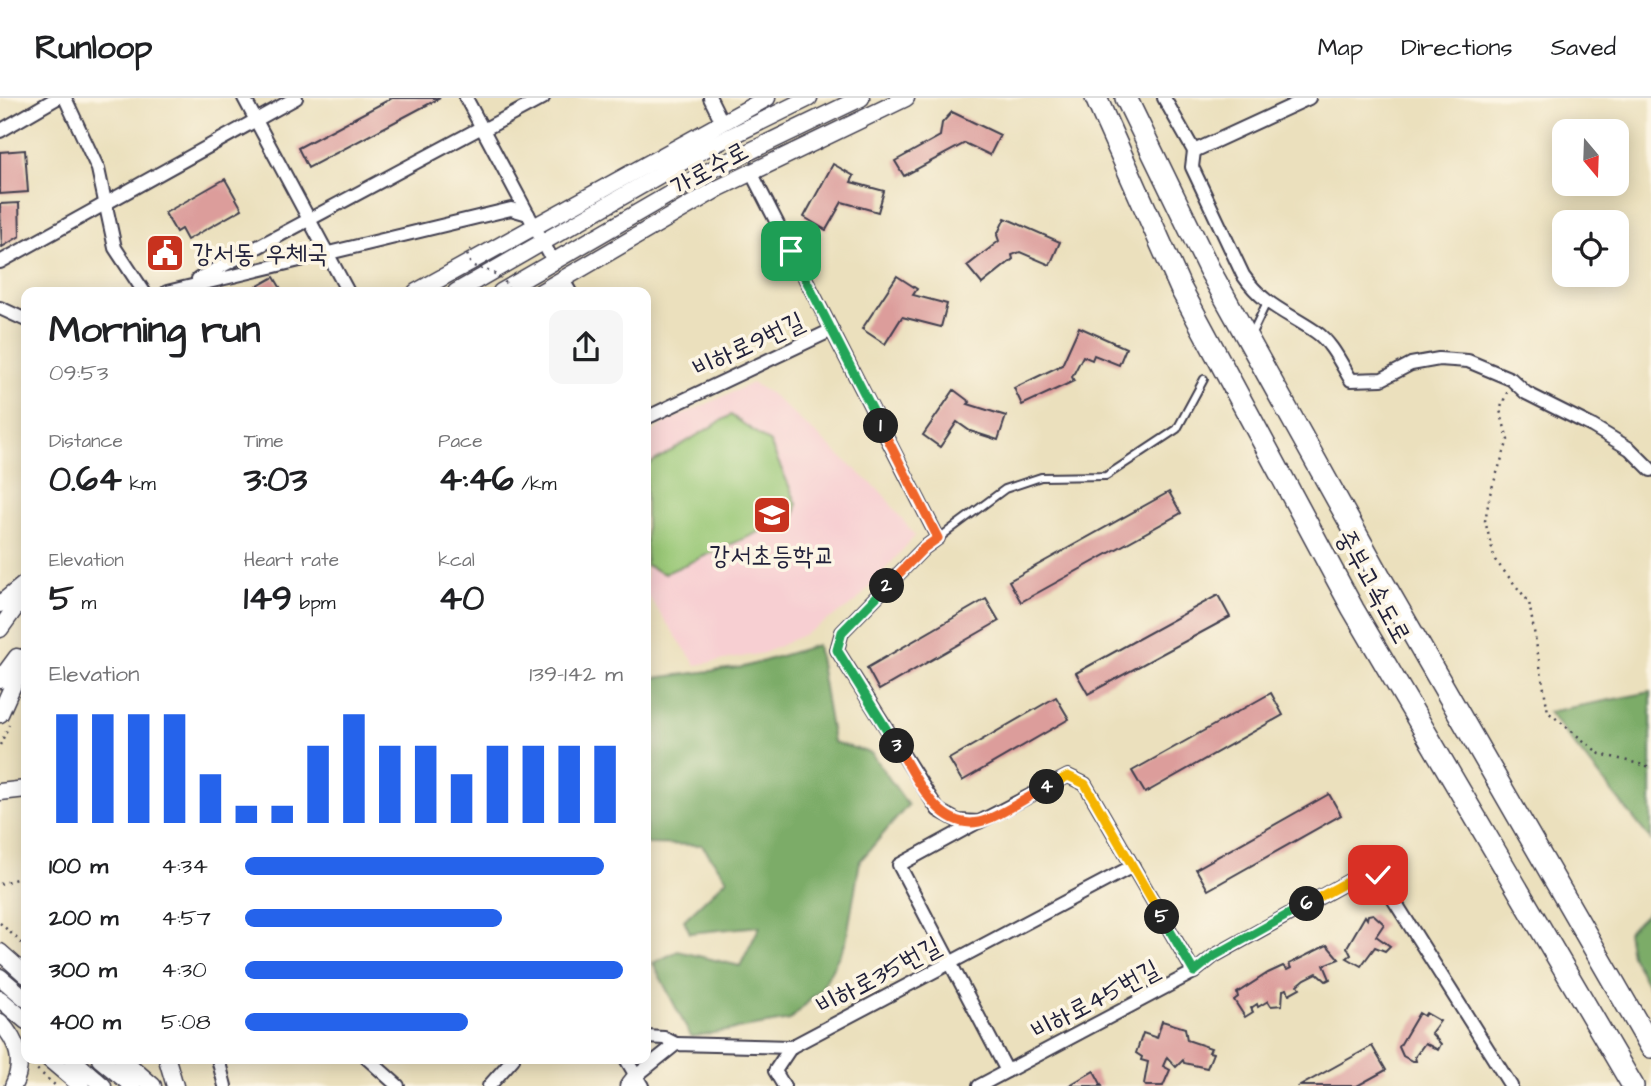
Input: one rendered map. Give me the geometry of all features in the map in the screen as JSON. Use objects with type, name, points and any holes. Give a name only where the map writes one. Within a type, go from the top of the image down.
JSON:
[{"type":"highway","name":"중부고속도로","points":[[1096,98],[1181,289],[1353,609],[1633,1086]]},
{"type":"highway","name":"중부고속도로","points":[[1125,98],[1209,270],[1383,582],[1651,1047]]},
{"type":"main road","points":[[424,287],[531,220],[768,98]]},
{"type":"main road","name":"가로수로","points":[[465,287],[702,150],[810,98]]},
{"type":"main road","name":"가로수로","points":[[509,287],[713,169],[861,98]]},
{"type":"main road","name":"가로수로","points":[[567,286],[751,172],[906,98]]},
{"type":"main road","points":[[0,604],[21,591]]},
{"type":"main road","points":[[0,617],[21,594]]},
{"type":"main road","points":[[0,629],[21,596]]},
{"type":"main road","points":[[0,680],[21,653]]},
{"type":"main road","points":[[0,714],[21,667]]},
{"type":"main road","points":[[0,792],[21,790]]},
{"type":"main road","points":[[0,952],[21,968]]},
{"type":"main road","points":[[0,977],[21,995]]},
{"type":"main road","points":[[0,999],[21,1017]]},
{"type":"main road","points":[[0,1020],[21,1035]]},
{"type":"main road","points":[[0,1020],[19,1055],[20,1069],[13,1086]]},
{"type":"main road","points":[[55,1064],[82,1086]]},
{"type":"main road","points":[[78,1064],[103,1086]]},
{"type":"main road","points":[[106,1064],[133,1086]]},
{"type":"main road","points":[[128,1064],[153,1086]]},
{"type":"main road","points":[[169,1064],[176,1086]]},
{"type":"street","points":[[0,131],[57,98]]},
{"type":"street","points":[[65,98],[98,169],[115,248],[141,287]]},
{"type":"street","points":[[244,98],[345,287]]},
{"type":"street","points":[[0,262],[296,98]]},
{"type":"street","points":[[466,98],[553,261]]},
{"type":"street","points":[[182,287],[543,98]]},
{"type":"street","points":[[710,98],[722,122]]},
{"type":"street","points":[[1164,98],[1194,151],[1192,167],[1243,275],[1267,302],[1317,333],[1329,345],[1351,380],[1382,379],[1410,364],[1439,359],[1468,360],[1511,379],[1526,393],[1630,449],[1651,470]]},
{"type":"street","points":[[1194,151],[1309,98]]},
{"type":"street","points":[[751,172],[938,538],[924,548],[842,632],[837,650],[939,810],[958,821],[979,822]]},
{"type":"street","points":[[182,287],[511,209],[531,220]]},
{"type":"street","points":[[0,308],[21,318]]},
{"type":"street","name":"비하로9번길","points":[[651,416],[832,330]]},
{"type":"street","points":[[1007,1071],[899,865],[979,822],[1068,776],[1085,784],[1194,972]]},
{"type":"street","name":"비하로35번길","points":[[651,1037],[664,1038],[676,1044],[790,1047],[1133,866]]},
{"type":"street","name":"비하로45번길","points":[[979,1086],[1194,972],[1214,956],[1365,872],[1378,875],[1511,1086]]},
{"type":"street","points":[[628,1064],[635,1083],[676,1044]]},
{"type":"street","points":[[784,1086],[775,1070],[790,1047]]},
{"type":"street","points":[[219,1064],[225,1086]]},
{"type":"street","points":[[374,1064],[398,1086]]},
{"type":"street","points":[[489,1086],[507,1064]]},
{"type":"lane","points":[[1253,331],[1267,302]]},
{"type":"lane","points":[[938,538],[1005,489],[1041,477],[1106,476],[1177,429],[1204,379]]},
{"type":"path","points":[[471,249],[467,254],[471,265],[494,271],[508,287]]},
{"type":"path","points":[[1511,379],[1500,411],[1508,440],[1490,494],[1485,521],[1496,560],[1528,602],[1548,712],[1600,754],[1651,767]]},
{"type":"path","points":[[0,884],[21,878]]},
{"type":"path","points":[[0,923],[21,942]]},
{"type":"shaded area","name":"강서초등학교","points":[[752,383],[771,394],[883,494],[915,536],[855,603],[807,633],[764,653],[696,665],[651,600],[651,433],[663,424]]},
{"type":"green space","points":[[731,415],[770,443],[797,504],[795,516],[664,574],[651,568],[651,463]]},
{"type":"green space","points":[[817,645],[833,742],[871,753],[908,805],[860,861],[846,942],[822,988],[790,1020],[691,1037],[653,963],[678,951],[740,966],[760,926],[690,933],[684,920],[727,879],[702,845],[651,844],[651,678],[744,667]]},
{"type":"green space","points":[[1651,692],[1651,840],[1548,712]]},
{"type":"green space","points":[[1651,909],[1651,991],[1631,955],[1627,932]]},
{"type":"building","points":[[392,98],[440,98],[308,168],[298,148]]},
{"type":"building","points":[[952,112],[1000,135],[990,155],[965,143],[904,176],[895,161],[940,136],[942,123]]},
{"type":"building","points":[[25,150],[28,192],[0,194],[0,152]]},
{"type":"building","points":[[833,164],[854,176],[851,182],[884,191],[878,212],[842,202],[826,230],[804,217]]},
{"type":"building","points":[[225,179],[242,209],[187,240],[181,229],[176,232],[165,213]]},
{"type":"building","points":[[19,203],[20,236],[2,247],[0,204]]},
{"type":"building","points":[[1005,218],[1060,242],[1050,265],[1020,252],[1012,255],[1013,259],[982,284],[967,266],[999,241],[997,235]]},
{"type":"building","points":[[897,276],[917,289],[913,295],[947,304],[941,327],[902,317],[885,344],[862,329]]},
{"type":"building","points":[[274,277],[280,287],[256,287]]},
{"type":"building","points":[[1079,327],[1126,348],[1119,365],[1094,355],[1092,360],[1083,356],[1072,377],[1074,381],[1022,405],[1014,388],[1062,365]]},
{"type":"building","points":[[954,390],[970,402],[968,404],[1006,416],[998,440],[970,431],[957,422],[940,447],[923,435]]},
{"type":"building","points":[[1169,492],[1181,513],[1021,602],[1009,581]]},
{"type":"building","points":[[1218,595],[1230,617],[1088,694],[1076,673]]},
{"type":"building","points":[[986,599],[999,621],[879,690],[867,668]]},
{"type":"building","points":[[1271,693],[1283,715],[1145,793],[1132,771]]},
{"type":"building","points":[[1056,697],[1069,719],[962,781],[949,759]]},
{"type":"building","points":[[1329,794],[1341,815],[1208,890],[1196,869]]},
{"type":"building","points":[[1373,914],[1384,924],[1376,936],[1390,946],[1385,951],[1375,947],[1361,966],[1347,958],[1351,955],[1347,947],[1365,916],[1367,919],[1368,915]]},
{"type":"building","points":[[1327,945],[1339,959],[1324,965],[1330,979],[1326,981],[1317,973],[1305,979],[1298,985],[1300,988],[1289,994],[1287,989],[1283,990],[1282,1005],[1271,1006],[1268,1001],[1258,1007],[1257,1004],[1251,1008],[1253,1012],[1245,1017],[1234,1000],[1238,997],[1237,993],[1283,966],[1287,970],[1291,968],[1289,964]]},
{"type":"building","points":[[1419,1013],[1424,1016],[1426,1013],[1440,1021],[1431,1033],[1441,1044],[1438,1050],[1425,1043],[1415,1057],[1416,1061],[1412,1061],[1403,1056],[1399,1047]]},
{"type":"building","points":[[1162,1021],[1185,1028],[1187,1040],[1211,1048],[1209,1052],[1213,1053],[1207,1068],[1184,1063],[1183,1060],[1176,1067],[1167,1057],[1163,1066],[1170,1070],[1163,1086],[1146,1086],[1144,1084],[1148,1062],[1141,1060],[1142,1057],[1136,1053],[1143,1033],[1157,1038]]},
{"type":"building","points":[[1372,1046],[1386,1070],[1357,1086],[1300,1086]]},
{"type":"building","points":[[1094,1071],[1102,1086],[1068,1086]]},
{"type":"place","name":"강서동 우체국","points":[[165,253]]},
{"type":"place","name":"강서초등학교","points":[[772,515]]},
{"type":"route","points":[[791,251],[938,538],[924,548],[842,632],[837,650],[939,810],[958,821],[979,822],[1068,776],[1085,784],[1194,972],[1214,956],[1365,872],[1378,875]]}]
